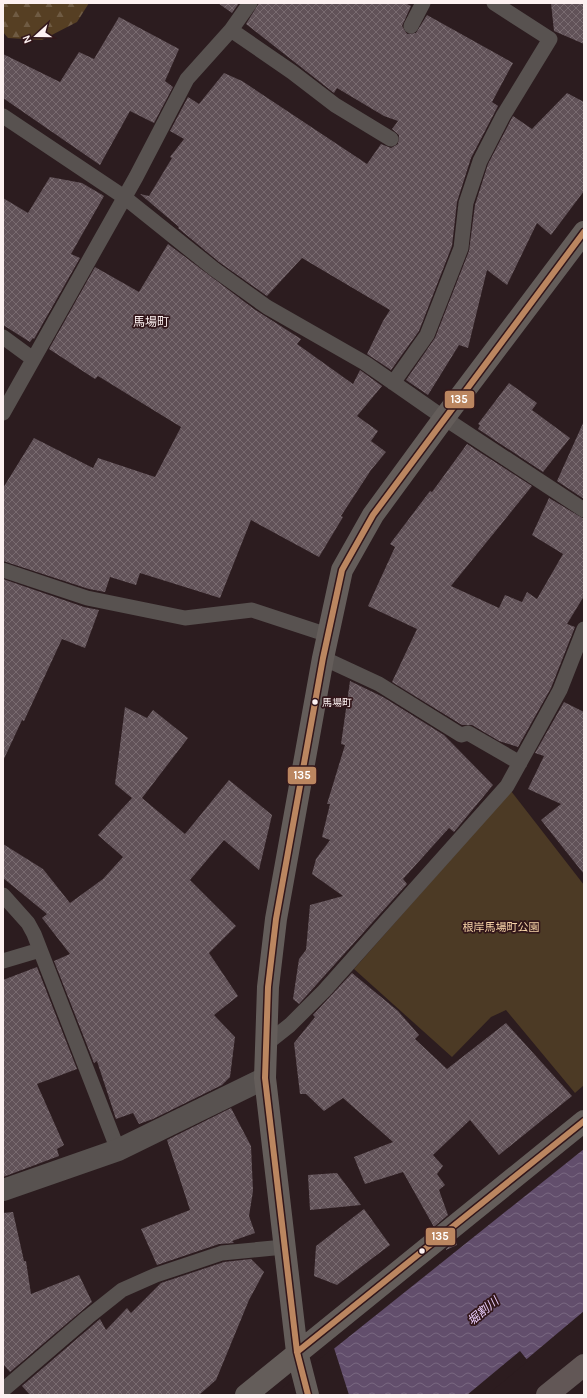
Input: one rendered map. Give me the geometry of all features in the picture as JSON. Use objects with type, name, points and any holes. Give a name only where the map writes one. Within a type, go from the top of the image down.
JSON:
[{"type":"highway","points":[[547,1395],[584,1365]]},
{"type":"street","points":[[308,1395],[301,1373],[297,1352],[284,1247],[277,1167],[265,1078],[268,987],[276,919],[323,658],[342,570],[373,515],[584,232]]},
{"type":"street","points":[[3,1190],[118,1150],[265,1078]]},
{"type":"street","points":[[246,1395],[297,1352],[584,1121]]},
{"type":"lane","points":[[3,413],[124,197],[187,79],[231,30],[250,3]]},
{"type":"lane","points":[[411,26],[422,3]]},
{"type":"lane","points":[[393,383],[427,335],[461,248],[466,203],[480,161],[503,116],[550,38],[494,3]]},
{"type":"lane","points":[[231,30],[292,72],[335,105],[391,139]]},
{"type":"lane","points":[[3,116],[124,197],[214,269],[267,307],[364,363],[444,418],[584,510]]},
{"type":"lane","points":[[3,337],[33,359]]},
{"type":"lane","points":[[3,570],[87,598],[185,618],[252,610],[328,635]]},
{"type":"lane","points":[[266,1044],[290,1025],[319,996],[399,909],[507,786],[560,690],[584,629]]},
{"type":"lane","points":[[323,658],[379,684],[461,735],[468,734],[520,763]]},
{"type":"lane","points":[[3,895],[28,923],[40,950],[118,1150]]},
{"type":"lane","points":[[3,961],[40,950]]},
{"type":"lane","points":[[3,1390],[88,1317],[122,1290],[156,1275],[222,1253],[284,1247]]},
{"type":"green space","points":[[3,3],[89,3],[77,22],[42,40],[8,38],[3,32]]},
{"type":"green space","name":"根岸馬場町公園","points":[[511,791],[584,885],[584,1085],[575,1093],[506,1010],[491,1017],[452,1057],[354,969]]},
{"type":"water","name":"堀割川","points":[[584,1149],[584,1311],[484,1395],[276,1395]]},
{"type":"pier","points":[[334,1348],[349,1395],[274,1395],[301,1373]]},
{"type":"pier","points":[[520,1351],[528,1361],[503,1382],[487,1395],[467,1395]]},
{"type":"building","points":[[218,3],[239,3],[232,13]]},
{"type":"building","points":[[259,3],[405,3],[411,6],[402,26],[407,34],[416,33],[427,15],[513,63],[492,102],[498,106],[471,158],[457,202],[452,246],[419,331],[391,370],[367,354],[390,310],[302,258],[267,296],[219,262],[140,194],[149,196],[172,158],[170,157],[184,139],[170,131],[188,97],[199,104],[224,73],[242,81],[367,164],[381,144],[391,148],[398,144],[399,135],[392,129],[398,121],[384,116],[337,88],[334,93],[246,24]]},
{"type":"building","points":[[551,3],[584,3],[584,44],[554,31]]},
{"type":"building","points":[[119,17],[179,49],[165,81],[173,87],[154,123],[130,111],[100,165],[3,98],[3,54],[60,82],[79,52],[94,59]]},
{"type":"building","points":[[567,93],[584,102],[584,191],[551,235],[537,223],[507,285],[487,270],[468,348],[459,345],[428,395],[406,380],[435,338],[469,251],[475,205],[488,164],[513,116],[532,129]]},
{"type":"building","points":[[50,177],[82,183],[104,196],[71,254],[80,258],[34,339],[33,338],[30,342],[3,325],[3,198],[28,213]]},
{"type":"building","points":[[168,244],[254,309],[301,339],[297,344],[353,384],[360,370],[382,386],[357,416],[378,431],[371,441],[386,452],[371,470],[341,516],[343,517],[319,557],[251,520],[220,598],[140,573],[136,585],[110,577],[105,592],[89,589],[3,561],[3,488],[34,438],[93,468],[98,458],[155,477],[181,427],[98,376],[95,379],[49,349],[95,267],[139,292]]},
{"type":"building","points":[[509,383],[537,403],[532,410],[570,438],[543,472],[478,429],[480,425],[478,424]]},
{"type":"building","points":[[584,421],[584,499],[557,481]]},
{"type":"building","points":[[467,444],[532,486],[451,586],[499,608],[505,595],[522,602],[527,592],[537,599],[563,554],[532,535],[549,498],[584,519],[584,596],[567,624],[575,627],[551,688],[518,747],[499,741],[472,725],[462,725],[392,682],[417,629],[368,606],[395,547],[390,544],[430,491],[432,492]]},
{"type":"building","points":[[3,579],[84,607],[99,610],[85,648],[62,639],[24,721],[22,720],[3,761]]},
{"type":"building","points":[[350,681],[383,697],[444,735],[493,785],[454,832],[449,828],[403,879],[407,884],[299,1004],[293,999],[299,959],[306,950],[310,905],[343,896],[312,874],[316,859],[330,840],[322,837],[330,804],[327,804],[345,745],[341,744]]},
{"type":"building","points":[[564,702],[584,712],[584,874],[541,820],[561,804],[528,789],[544,756],[535,753]]},
{"type":"building","points":[[125,707],[147,718],[153,710],[188,738],[142,798],[185,834],[229,780],[272,815],[259,870],[224,840],[190,880],[236,926],[209,953],[238,996],[214,1015],[235,1037],[230,1077],[222,1085],[153,1119],[139,1124],[133,1113],[116,1119],[97,1061],[94,1063],[54,961],[70,954],[42,918],[47,914],[3,878],[3,844],[43,869],[70,903],[103,879],[123,857],[98,835],[132,798],[115,784]]},
{"type":"building","points":[[37,967],[77,1069],[37,1084],[64,1145],[57,1149],[59,1156],[3,1177],[3,980]]},
{"type":"building","points":[[352,973],[398,1011],[419,1035],[415,1039],[447,1069],[506,1023],[572,1096],[499,1155],[470,1120],[433,1155],[443,1166],[437,1174],[445,1185],[439,1190],[448,1215],[434,1227],[403,1172],[365,1184],[354,1157],[393,1142],[343,1098],[324,1111],[306,1094],[300,1094],[294,1043],[315,1017],[313,1015]]},
{"type":"building","points":[[231,1108],[251,1146],[253,1191],[249,1216],[255,1233],[232,1241],[234,1243],[219,1244],[157,1265],[141,1229],[190,1210],[167,1140]]},
{"type":"building","points":[[337,1173],[361,1205],[310,1210],[308,1175]]},
{"type":"building","points":[[364,1209],[390,1245],[337,1285],[314,1276],[316,1246]]},
{"type":"building","points":[[13,1212],[24,1261],[26,1261],[31,1294],[79,1275],[92,1302],[10,1372],[3,1364],[3,1213]]},
{"type":"building","points":[[456,1241],[457,1245],[446,1250],[446,1249]]},
{"type":"building","points":[[251,1259],[264,1272],[249,1300],[216,1380],[199,1395],[30,1395],[22,1386],[100,1319],[106,1330],[127,1308],[131,1313],[161,1283],[224,1262]]},
{"type":"transit line","name":"135","points":[[308,1395],[297,1352],[265,1078],[268,987],[276,919],[323,658],[342,570],[373,515],[584,232]]},
{"type":"transit line","name":"135","points":[[297,1352],[584,1121]]},
{"type":"place","name":"馬場町","points":[[315,702]]},
{"type":"district","name":"馬場町","points":[[151,322]]}]
